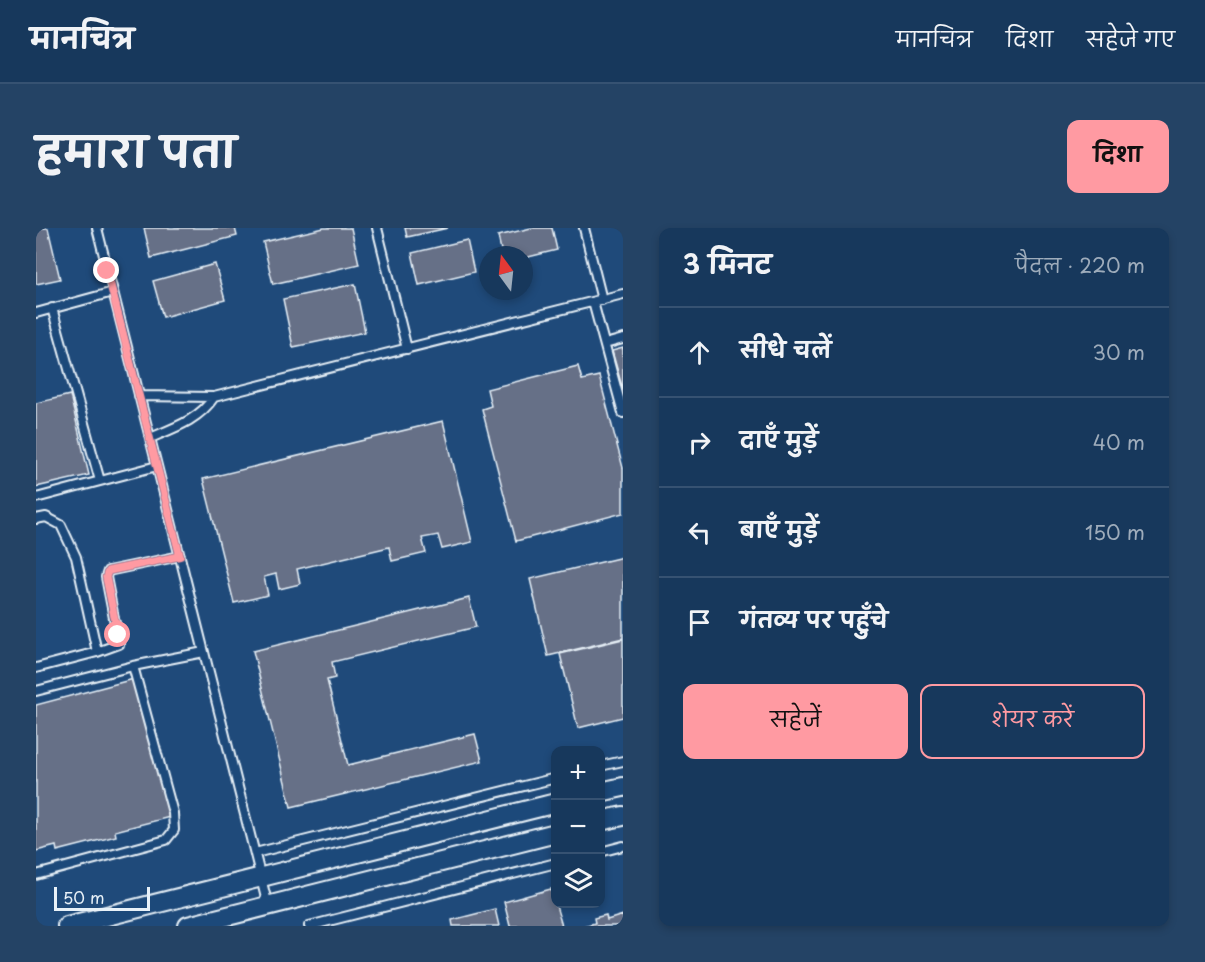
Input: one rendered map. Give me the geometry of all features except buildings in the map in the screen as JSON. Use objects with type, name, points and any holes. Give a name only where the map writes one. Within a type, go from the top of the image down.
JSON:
[{"type":"street","points":[[605,791],[623,787]]},
{"type":"street","points":[[67,926],[551,804]]},
{"type":"street","points":[[605,820],[623,816]]},
{"type":"street","points":[[188,926],[551,834]]},
{"type":"lane","points":[[96,228],[268,906]]},
{"type":"lane","points":[[377,228],[407,349]]},
{"type":"lane","points":[[584,228],[602,300]]},
{"type":"lane","points":[[36,313],[113,292]]},
{"type":"lane","points":[[139,396],[214,397],[623,294]]},
{"type":"lane","points":[[593,302],[623,413]]},
{"type":"lane","points":[[52,308],[100,481]]},
{"type":"lane","points":[[605,344],[623,339]]},
{"type":"lane","points":[[150,438],[185,423],[206,409],[214,397]]},
{"type":"lane","points":[[36,498],[157,466]]},
{"type":"lane","points":[[36,519],[46,517],[62,525],[75,557],[97,652]]},
{"type":"lane","points":[[36,668],[119,644],[106,577],[108,571],[180,556]]},
{"type":"lane","points":[[36,691],[133,666],[204,652]]},
{"type":"lane","points":[[36,875],[166,840],[174,830],[173,813],[133,666]]},
{"type":"lane","points":[[605,765],[623,761]]},
{"type":"lane","points":[[255,853],[551,779]]},
{"type":"lane","points":[[605,851],[623,846]]},
{"type":"lane","points":[[309,926],[551,864]]},
{"type":"route","points":[[107,271],[180,556],[108,571],[106,577],[118,635]]}]
